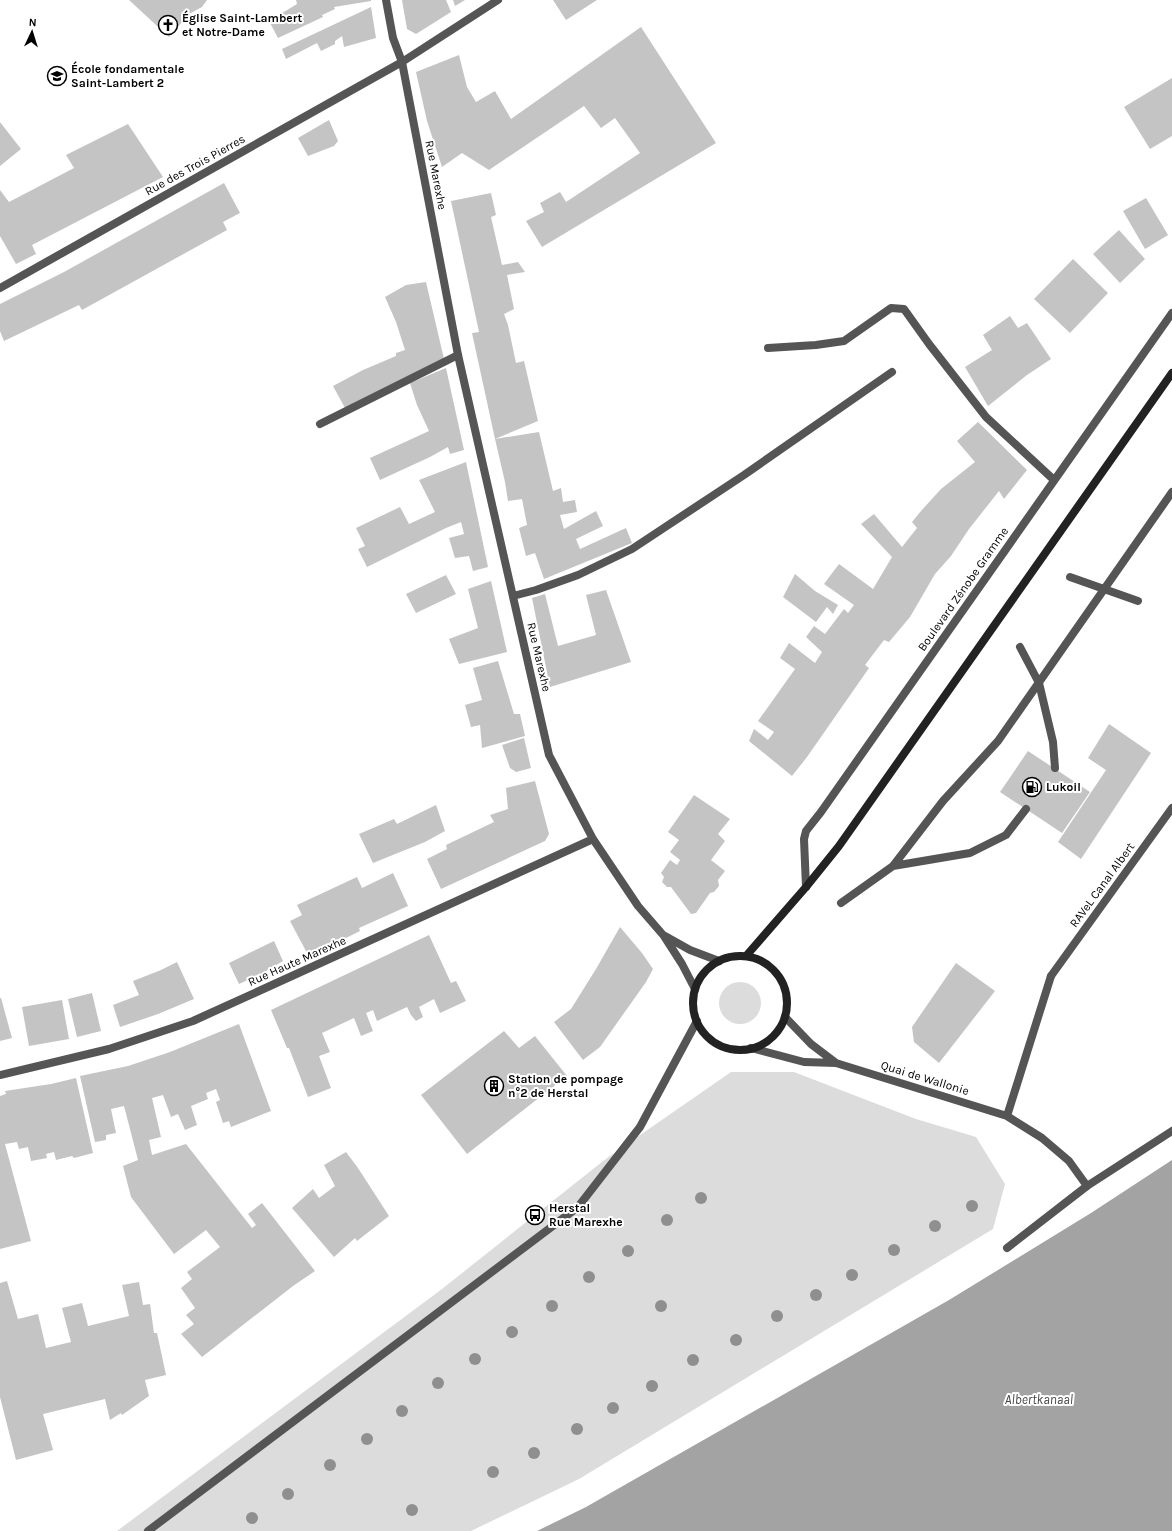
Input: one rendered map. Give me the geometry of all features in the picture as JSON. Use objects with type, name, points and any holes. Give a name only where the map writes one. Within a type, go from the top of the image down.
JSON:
[{"type":"main road","points":[[746,956],[806,888],[848,833],[1172,373]]},
{"type":"main road","points":[[746,956],[762,962],[775,971],[782,982],[787,998],[785,1017],[777,1031],[761,1044],[751,1048],[732,1049],[717,1044],[706,1035],[697,1022],[693,1004],[695,989],[706,970],[719,961],[730,957],[746,956]]},
{"type":"street","name":"Rue Marexhe","points":[[386,0],[393,38],[402,62],[458,356],[549,755],[593,839],[638,906],[664,936],[682,964],[695,989]]},
{"type":"street","name":"Rue des Trois Pierres","points":[[0,288],[402,62],[498,0]]},
{"type":"street","points":[[768,348],[816,345],[844,341],[891,308],[904,309],[929,344],[986,417],[1054,480]]},
{"type":"street","name":"Boulevard Zénobe Gramme","points":[[806,888],[804,839],[806,831],[822,812],[1172,313]]},
{"type":"street","points":[[320,424],[458,356]]},
{"type":"street","points":[[513,596],[536,590],[578,575],[632,549],[744,475],[892,372]]},
{"type":"street","points":[[841,903],[893,866],[943,802],[998,741],[1172,492]]},
{"type":"street","points":[[1070,577],[1138,601]]},
{"type":"street","points":[[1020,647],[1039,683],[1053,742],[1055,768]]},
{"type":"street","name":"RAVeL Canal Albert","points":[[1007,1116],[1052,976],[1172,808]]},
{"type":"street","points":[[893,866],[970,853],[1006,835],[1026,809]]},
{"type":"street","name":"Rue Haute Marexhe","points":[[0,1075],[109,1050],[193,1021],[593,839]]},
{"type":"street","name":"Rue Marexhe","points":[[664,936],[690,950],[719,961]]},
{"type":"street","name":"Quai de Wallonie","points":[[785,1017],[807,1041],[836,1063]]},
{"type":"street","points":[[148,1531],[578,1207],[640,1128],[697,1022]]},
{"type":"street","name":"Quai de Wallonie","points":[[751,1048],[804,1062],[836,1063],[1007,1116],[1042,1138],[1069,1161],[1087,1186]]},
{"type":"street","points":[[1007,1248],[1087,1186],[1172,1132]]},
{"type":"shaded area","points":[[736,982],[744,982],[752,985],[758,991],[761,1003],[758,1015],[752,1021],[744,1024],[736,1024],[728,1021],[722,1015],[719,1007],[719,999],[722,991],[728,985]]},
{"type":"shaded area","points":[[731,1072],[794,1072],[916,1119],[976,1137],[1005,1184],[993,1229],[579,1479],[471,1531],[117,1531],[442,1289],[607,1158]]},
{"type":"water","name":"Albertkanaal","points":[[1172,1160],[1172,1531],[537,1531],[586,1507],[949,1300],[1091,1213]]},
{"type":"building","name":"Église Saint-Lambert et Notre-Dame","points":[[129,0],[207,0],[202,7],[189,14],[169,37]]},
{"type":"building","points":[[296,0],[371,1],[334,7],[335,9],[322,15],[323,17],[278,38],[268,19],[279,15],[297,4]]},
{"type":"building","points":[[402,0],[446,0],[451,12],[416,34],[407,29]]},
{"type":"building","points":[[453,0],[465,0],[455,6]]},
{"type":"building","points":[[553,0],[597,0],[566,20]]},
{"type":"building","points":[[371,7],[376,38],[344,47],[342,36],[335,41],[335,44],[321,51],[317,43],[286,59],[282,49]]},
{"type":"building","points":[[641,27],[716,143],[542,247],[526,221],[544,212],[540,203],[560,192],[566,202],[640,153],[615,118],[601,128],[584,106],[489,170],[462,153],[442,167],[427,121],[416,72],[459,55],[467,87],[476,102],[495,91],[511,119]]},
{"type":"building","points":[[1172,78],[1172,136],[1150,149],[1124,107]]},
{"type":"building","points":[[329,120],[338,141],[334,146],[308,156],[298,138]]},
{"type":"building","points":[[0,122],[21,149],[0,166]]},
{"type":"building","points":[[128,124],[163,177],[32,245],[36,254],[16,264],[0,236],[0,190],[9,202],[74,168],[66,155]]},
{"type":"building","points":[[224,183],[240,213],[223,222],[227,230],[82,310],[79,305],[4,341],[0,331],[0,304],[64,272]]},
{"type":"building","points":[[491,193],[496,215],[491,217],[502,265],[518,262],[525,272],[507,275],[514,309],[504,314],[508,325],[516,363],[524,361],[538,421],[495,439],[472,333],[479,332],[451,201]]},
{"type":"building","points":[[1146,198],[1168,235],[1145,249],[1123,211]]},
{"type":"building","points":[[1119,230],[1145,259],[1120,283],[1093,254]]},
{"type":"building","points":[[1073,259],[1108,293],[1070,333],[1034,299]]},
{"type":"building","points":[[426,282],[444,359],[345,408],[333,386],[363,370],[396,356],[396,353],[405,350],[396,322],[385,297],[406,285]]},
{"type":"building","points":[[1010,316],[1018,328],[1027,323],[1051,359],[1027,375],[988,406],[965,367],[992,350],[983,335]]},
{"type":"building","points":[[446,368],[464,450],[450,454],[448,447],[380,480],[370,458],[429,431],[417,405],[410,383]]},
{"type":"building","points":[[978,422],[1027,470],[1004,499],[999,491],[969,529],[951,556],[935,574],[910,617],[889,642],[884,640],[865,665],[869,668],[792,776],[749,741],[754,729],[768,740],[774,732],[758,721],[795,669],[780,658],[789,643],[815,663],[822,652],[806,637],[814,626],[825,634],[844,609],[848,613],[854,605],[824,584],[839,564],[873,589],[892,557],[861,524],[874,514],[902,547],[917,528],[912,522],[921,511],[941,489],[975,462],[957,441]]},
{"type":"building","points":[[539,432],[553,491],[561,488],[563,502],[575,500],[577,512],[560,515],[564,529],[596,511],[603,526],[576,539],[580,549],[626,528],[632,543],[544,579],[535,553],[526,556],[519,528],[527,525],[522,499],[508,501],[495,439]]},
{"type":"building","points":[[466,462],[488,567],[473,571],[469,556],[455,558],[449,538],[464,534],[461,522],[367,567],[358,549],[365,546],[356,528],[400,507],[409,524],[435,512],[419,480]]},
{"type":"building","points":[[795,574],[815,591],[838,605],[833,614],[827,607],[816,622],[783,597]]},
{"type":"building","points":[[446,575],[456,594],[416,613],[406,594]]},
{"type":"building","points":[[491,581],[507,652],[459,664],[449,639],[478,628],[468,589]]},
{"type":"building","points":[[606,590],[631,662],[550,687],[532,598],[545,594],[558,646],[596,635],[586,595]]},
{"type":"building","points":[[498,661],[514,714],[520,714],[525,736],[482,748],[480,725],[471,727],[465,705],[482,700],[473,668]]},
{"type":"building","points":[[1109,724],[1151,753],[1081,859],[1058,842],[1106,770],[1088,758]]},
{"type":"building","points":[[524,738],[531,768],[516,772],[510,768],[502,745]]},
{"type":"building","points":[[1028,751],[1090,792],[1062,833],[1000,792]]},
{"type":"building","points":[[535,781],[549,834],[545,841],[441,889],[427,859],[447,849],[446,845],[494,822],[490,815],[508,809],[506,788]]},
{"type":"building","points":[[694,795],[730,819],[718,834],[725,841],[711,860],[725,871],[718,880],[719,886],[714,892],[710,893],[696,913],[691,914],[671,887],[667,887],[662,882],[664,877],[661,873],[670,860],[677,865],[680,860],[670,852],[679,840],[668,832]]},
{"type":"building","points":[[436,805],[445,831],[425,842],[373,863],[359,834],[394,819],[397,824]]},
{"type":"building","points":[[393,873],[408,906],[359,928],[360,931],[340,941],[339,939],[307,953],[290,921],[302,915],[297,905],[357,877],[362,888]]},
{"type":"building","points":[[620,927],[642,953],[653,969],[646,982],[600,1047],[583,1060],[554,1022],[571,1009]]},
{"type":"building","points":[[429,935],[451,983],[456,981],[466,1001],[440,1013],[434,999],[419,1007],[423,1017],[416,1021],[407,1007],[377,1021],[373,1010],[366,1013],[373,1031],[361,1036],[354,1018],[322,1033],[330,1052],[319,1056],[331,1088],[308,1097],[289,1048],[287,1048],[271,1010]]},
{"type":"building","points":[[274,941],[283,961],[261,974],[239,984],[229,963]]},
{"type":"building","points":[[177,962],[194,999],[158,1014],[120,1027],[113,1005],[139,995],[133,981]]},
{"type":"building","points":[[956,963],[995,991],[939,1063],[914,1042],[912,1027]]},
{"type":"building","points":[[92,993],[101,1031],[77,1037],[68,999]]},
{"type":"building","points":[[0,998],[12,1038],[0,1041]]},
{"type":"building","points":[[62,1000],[69,1039],[29,1046],[22,1007]]},
{"type":"building","points":[[239,1024],[271,1111],[231,1127],[229,1121],[223,1123],[216,1102],[220,1100],[216,1089],[206,1093],[208,1099],[191,1106],[197,1125],[185,1130],[178,1114],[171,1117],[163,1095],[152,1098],[161,1137],[149,1140],[152,1155],[186,1144],[252,1228],[256,1225],[248,1214],[262,1203],[315,1271],[293,1286],[202,1357],[181,1334],[194,1324],[186,1315],[195,1308],[181,1288],[192,1279],[187,1272],[220,1247],[206,1230],[174,1254],[131,1197],[123,1166],[138,1160],[124,1106],[111,1109],[116,1133],[106,1135],[106,1140],[95,1142],[80,1076],[128,1066],[170,1052]]},
{"type":"building","name":"Station de pompage n°2 de Herstal","points":[[504,1031],[519,1048],[535,1036],[567,1076],[467,1154],[421,1095]]},
{"type":"building","points":[[76,1078],[93,1153],[74,1158],[72,1156],[56,1160],[54,1152],[46,1154],[47,1158],[31,1161],[28,1147],[19,1149],[17,1142],[5,1144],[31,1241],[0,1249],[0,1096],[6,1094],[5,1091],[51,1084]]},
{"type":"building","points":[[346,1152],[389,1216],[357,1241],[355,1238],[334,1257],[292,1208],[313,1189],[319,1198],[335,1186],[324,1165]]},
{"type":"building","points":[[7,1281],[18,1319],[38,1314],[46,1348],[71,1342],[62,1308],[82,1303],[88,1326],[129,1316],[122,1285],[139,1282],[143,1305],[150,1304],[154,1333],[157,1333],[166,1375],[145,1380],[149,1396],[122,1415],[121,1413],[110,1420],[105,1399],[43,1414],[53,1450],[16,1460],[0,1397],[0,1283]]},
{"type":"place","name":"Église Saint-Lambert et Notre-Dame","points":[[168,25]]},
{"type":"place","name":"École fondamentale Saint-Lambert 2","points":[[57,76]]},
{"type":"place","name":"Lukoil","points":[[1032,787]]},
{"type":"place","name":"Station de pompage n°2 de Herstal","points":[[494,1086]]},
{"type":"place","name":"Herstal Rue Marexhe","points":[[535,1215]]}]
